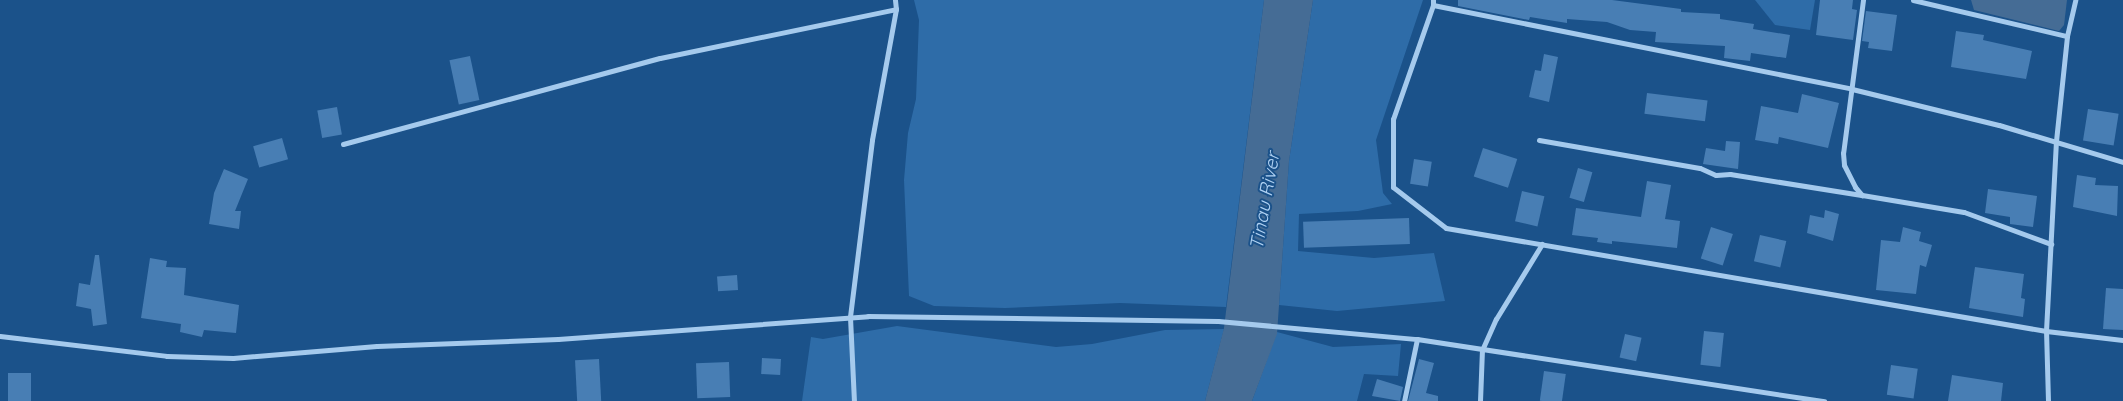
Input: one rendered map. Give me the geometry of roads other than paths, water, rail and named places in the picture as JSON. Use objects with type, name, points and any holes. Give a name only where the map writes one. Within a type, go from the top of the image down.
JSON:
[{"type":"street","points":[[854,401],[850,317],[872,140],[896,9],[895,0]]},
{"type":"street","points":[[1862,0],[1843,153],[1849,177],[1862,195]]},
{"type":"street","points":[[1913,0],[2067,36]]},
{"type":"street","points":[[2048,401],[2046,331],[2056,141],[2067,36],[2075,0]]},
{"type":"street","points":[[2123,162],[2056,141],[1852,89],[1433,2],[1393,119],[1392,187],[1446,228],[2046,331],[2123,340]]},
{"type":"street","points":[[343,144],[660,58],[896,9]]},
{"type":"street","points":[[1539,140],[1700,168],[1716,175],[1730,174],[1964,212],[2051,244]]},
{"type":"street","points":[[1480,401],[1482,350],[1496,319],[1542,244]]},
{"type":"street","points":[[0,336],[167,356],[233,358],[377,346],[558,339],[850,317],[1218,321],[1417,339],[1824,401]]},
{"type":"street","points":[[1404,401],[1417,339]]},
{"type":"water","name":"Tinau River","points":[[1264,0],[1313,0],[1289,161],[1277,334],[1252,401],[1205,401],[1224,328]]},
{"type":"water","points":[[1971,0],[2067,0],[2064,25],[2059,31],[1974,10]]}]
